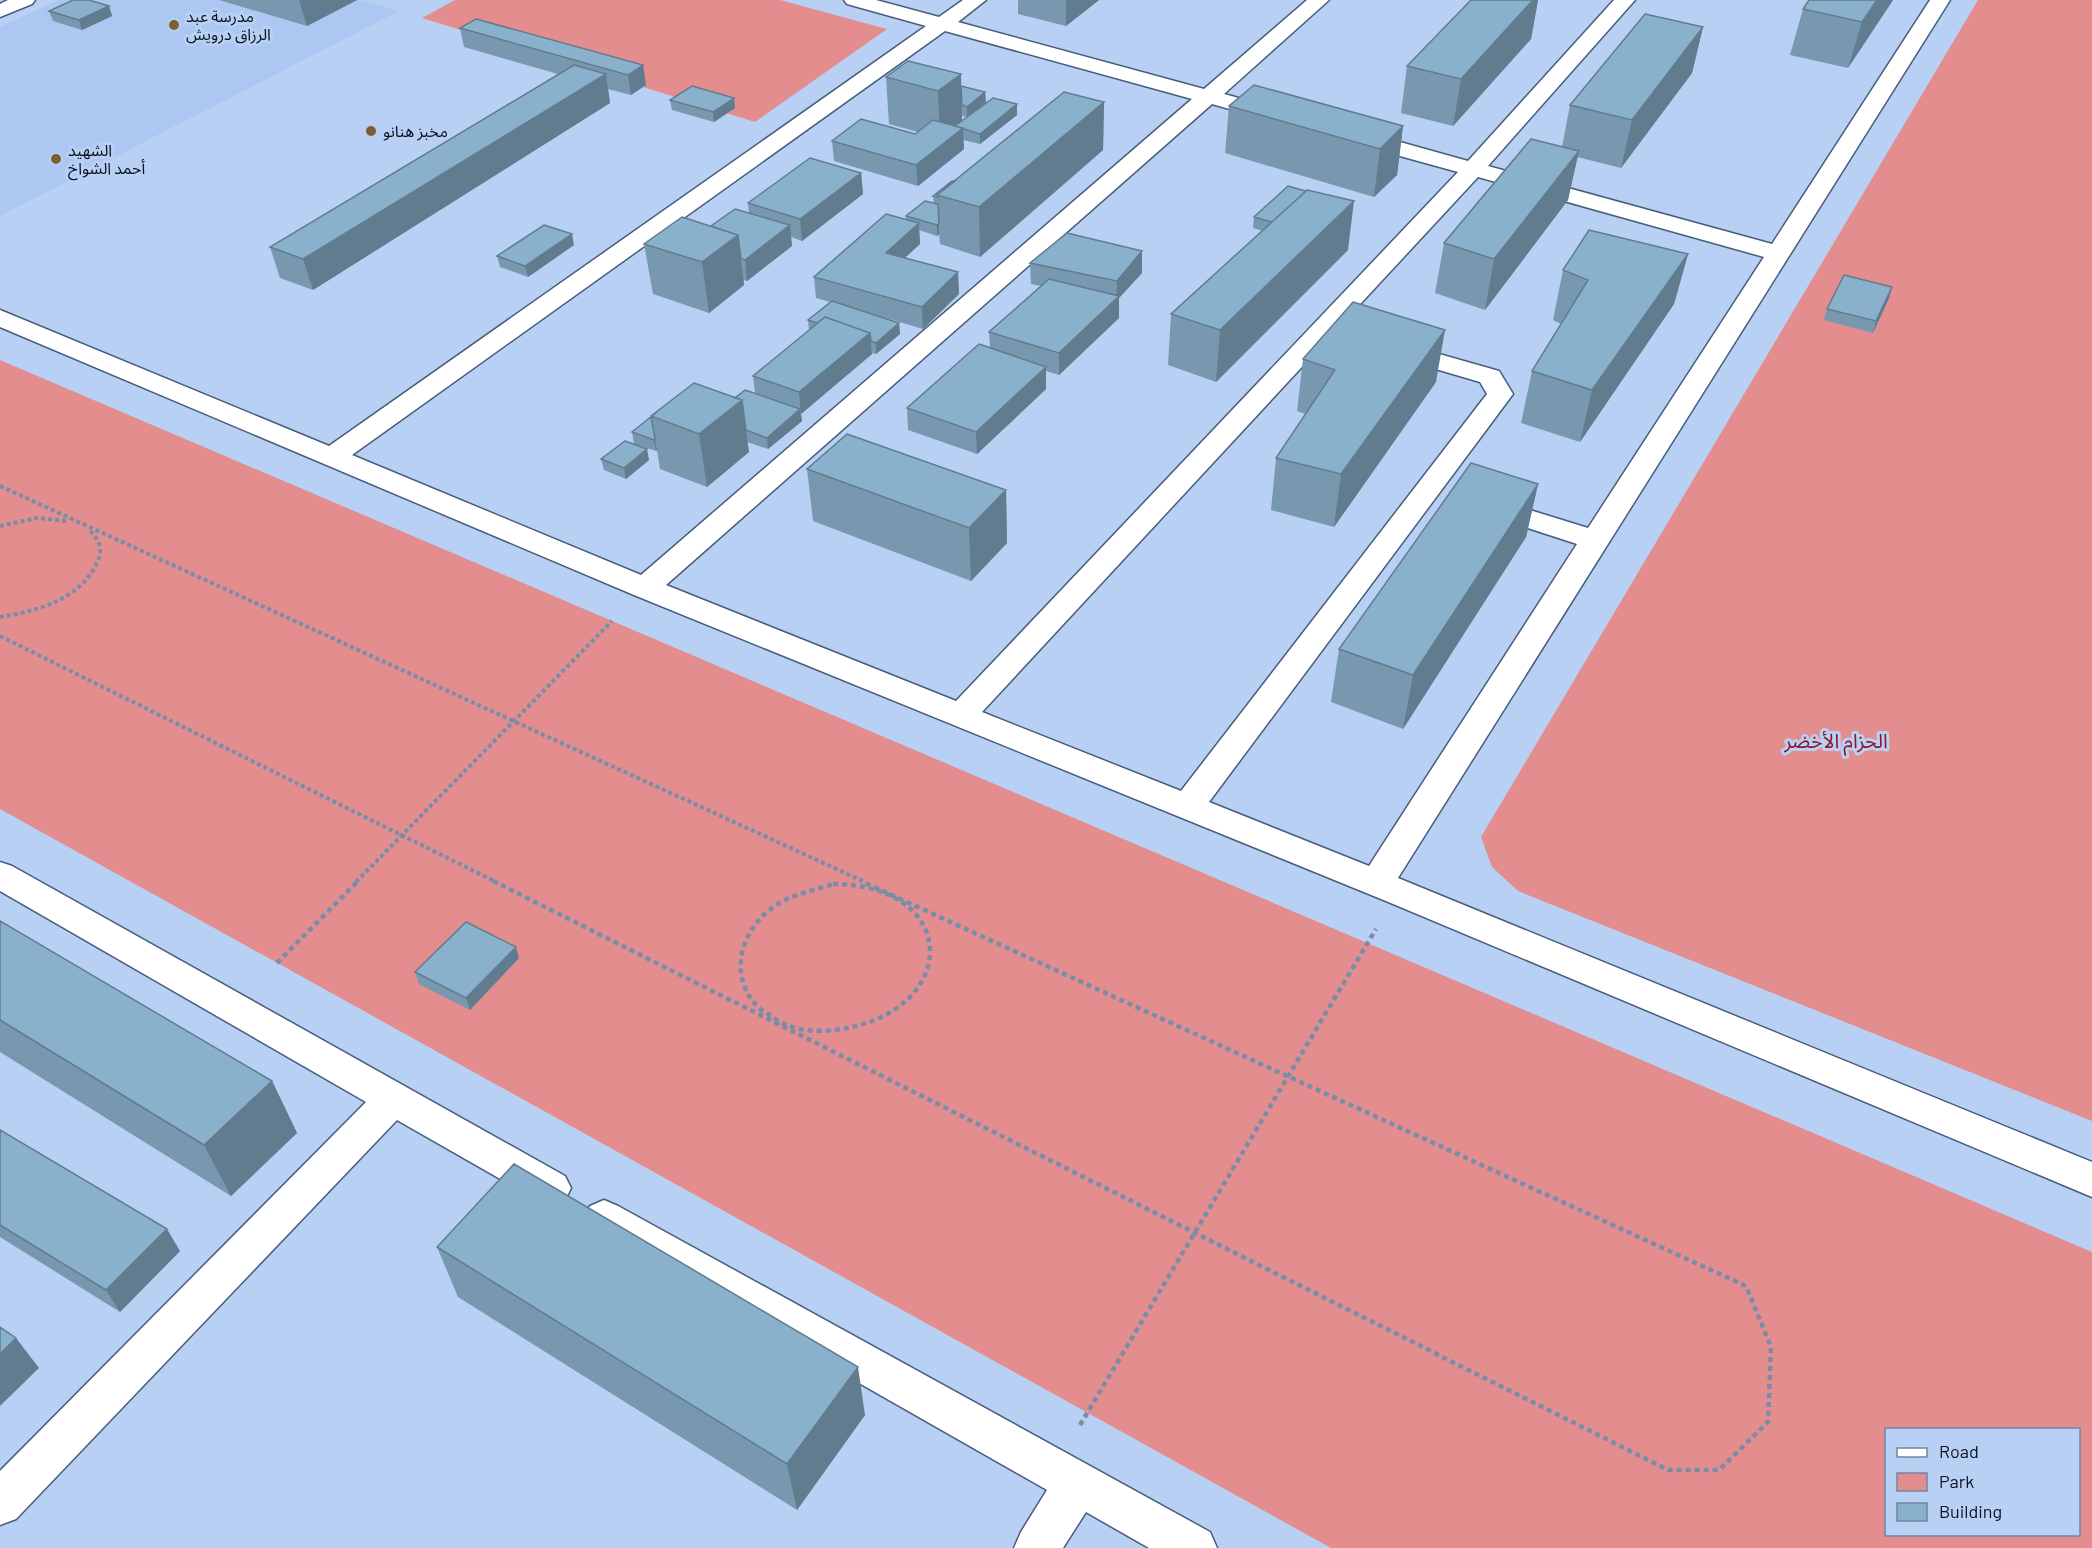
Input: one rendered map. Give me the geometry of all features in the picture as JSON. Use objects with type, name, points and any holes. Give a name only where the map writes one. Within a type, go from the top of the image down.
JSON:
[{"type":"street","points":[[0,11],[25,0]]},
{"type":"street","points":[[854,0],[1296,121]]},
{"type":"street","points":[[333,456],[975,0]]},
{"type":"street","points":[[645,588],[1319,0]]},
{"type":"street","points":[[960,716],[1474,168],[1625,0]]},
{"type":"street","points":[[1387,888],[1595,540],[1940,0]]},
{"type":"street","points":[[1340,133],[1778,253]]},
{"type":"street","points":[[0,318],[645,588],[1387,888],[2092,1180]]},
{"type":"street","points":[[1187,807],[1447,493],[1500,394],[1490,377],[1324,329]]},
{"type":"street","points":[[1447,493],[1595,540]]},
{"type":"street","points":[[0,875],[392,1100],[1194,1548]]},
{"type":"street","points":[[0,1503],[392,1100]]},
{"type":"street","points":[[1037,1548],[1066,1476]]},
{"type":"path","points":[[0,486],[1746,1286],[1771,1347],[1768,1422],[1719,1470],[1668,1470],[778,1022],[0,636]]},
{"type":"path","points":[[0,526],[38,518],[63,519],[83,526],[96,536],[101,549],[98,565],[85,581],[65,596],[41,608],[0,617]]},
{"type":"path","points":[[277,963],[612,621]]},
{"type":"path","points":[[833,884],[861,885],[888,893],[912,909],[926,930],[931,956],[924,982],[904,1005],[877,1022],[844,1031],[810,1031],[778,1022],[756,1007],[742,986],[738,963],[743,940],[757,919],[778,902],[804,890],[833,884]]},
{"type":"path","points":[[1066,1476],[1194,1233],[1288,1077],[1387,888]]},
{"type":"shaded area","points":[[59,0],[359,0],[399,11],[0,216],[0,27]]},
{"type":"green space","points":[[455,0],[780,0],[887,29],[755,122],[422,18]]},
{"type":"green space","name":"الحزام الأخضر","points":[[1978,0],[2092,0],[2092,1121],[1518,891],[1492,867],[1481,837]]},
{"type":"green space","points":[[0,360],[2092,1252],[2092,1548],[1331,1548],[0,809]]},
{"type":"building","points":[[73,0],[89,0],[109,6],[79,20],[49,11]]},
{"type":"building","points":[[1471,0],[1533,0],[1461,79],[1407,66]]},
{"type":"building","points":[[1809,0],[1877,0],[1862,22],[1803,9]]},
{"type":"building","points":[[1645,14],[1703,27],[1632,120],[1570,105]]},
{"type":"building","points":[[476,19],[643,65],[628,75],[460,28]]},
{"type":"building","points":[[908,61],[961,74],[938,91],[886,77]]},
{"type":"building","points":[[574,65],[606,74],[303,259],[270,247]]},
{"type":"building","points":[[1254,85],[1403,126],[1380,149],[1229,106]]},
{"type":"building","points":[[692,86],[734,98],[713,112],[670,100]]},
{"type":"building","points":[[961,86],[985,92],[967,107],[962,105]]},
{"type":"building","points":[[1064,92],[1104,102],[979,207],[937,195]]},
{"type":"building","points":[[993,98],[1017,104],[980,134],[955,126]]},
{"type":"building","points":[[861,119],[915,134],[933,120],[963,128],[916,165],[832,141]]},
{"type":"building","points":[[1531,139],[1579,151],[1494,259],[1444,243]]},
{"type":"building","points":[[810,158],[861,173],[800,219],[748,203]]},
{"type":"building","points":[[955,181],[937,195],[938,197],[933,196]]},
{"type":"building","points":[[1288,186],[1306,191],[1272,222],[1254,217]]},
{"type":"building","points":[[1307,190],[1354,201],[1220,330],[1171,314]]},
{"type":"building","points":[[925,201],[938,204],[939,223],[937,225],[906,216]]},
{"type":"building","points":[[735,209],[790,225],[745,260],[741,259],[738,235],[711,226]]},
{"type":"building","points":[[886,214],[919,223],[886,253],[958,272],[922,307],[814,277]]},
{"type":"building","points":[[682,217],[738,235],[702,262],[644,244]]},
{"type":"building","points":[[544,225],[572,234],[525,266],[497,256]]},
{"type":"building","points":[[1589,230],[1688,254],[1592,390],[1532,371],[1588,280],[1563,270]]},
{"type":"building","points":[[1067,233],[1142,251],[1117,281],[1030,263]]},
{"type":"building","points":[[1844,275],[1892,287],[1876,321],[1827,309]]},
{"type":"building","points":[[1049,279],[1119,296],[1059,353],[989,332]]},
{"type":"building","points":[[832,301],[899,323],[876,343],[871,341],[870,333],[825,317],[817,323],[808,320]]},
{"type":"building","points":[[1353,302],[1445,330],[1341,474],[1276,458],[1335,370],[1303,359]]},
{"type":"building","points":[[825,317],[870,333],[799,392],[753,376]]},
{"type":"building","points":[[979,344],[1046,367],[976,432],[907,408]]},
{"type":"building","points":[[694,383],[742,400],[699,434],[651,416]]},
{"type":"building","points":[[745,390],[800,409],[767,438],[746,430],[742,400],[735,398]]},
{"type":"building","points":[[651,417],[654,440],[632,432]]},
{"type":"building","points":[[847,434],[1006,490],[969,528],[807,469]]},
{"type":"building","points":[[625,441],[647,449],[624,468],[601,459]]},
{"type":"building","points":[[1471,463],[1538,484],[1413,675],[1339,649]]},
{"type":"building","points":[[0,921],[272,1081],[204,1145],[0,1020]]},
{"type":"building","points":[[466,922],[516,947],[466,998],[415,972]]},
{"type":"building","points":[[0,1130],[167,1229],[106,1290],[0,1225]]},
{"type":"building","points":[[514,1164],[858,1367],[787,1464],[437,1247]]},
{"type":"building","points":[[0,1327],[16,1338],[0,1354]]},
{"type":"place","name":"مدرسة عبد الرزاق درويش","points":[[174,25]]},
{"type":"place","name":"مخبز هنانو","points":[[371,131]]},
{"type":"place","name":"الشهيد أحمد الشواخ","points":[[56,159]]}]
